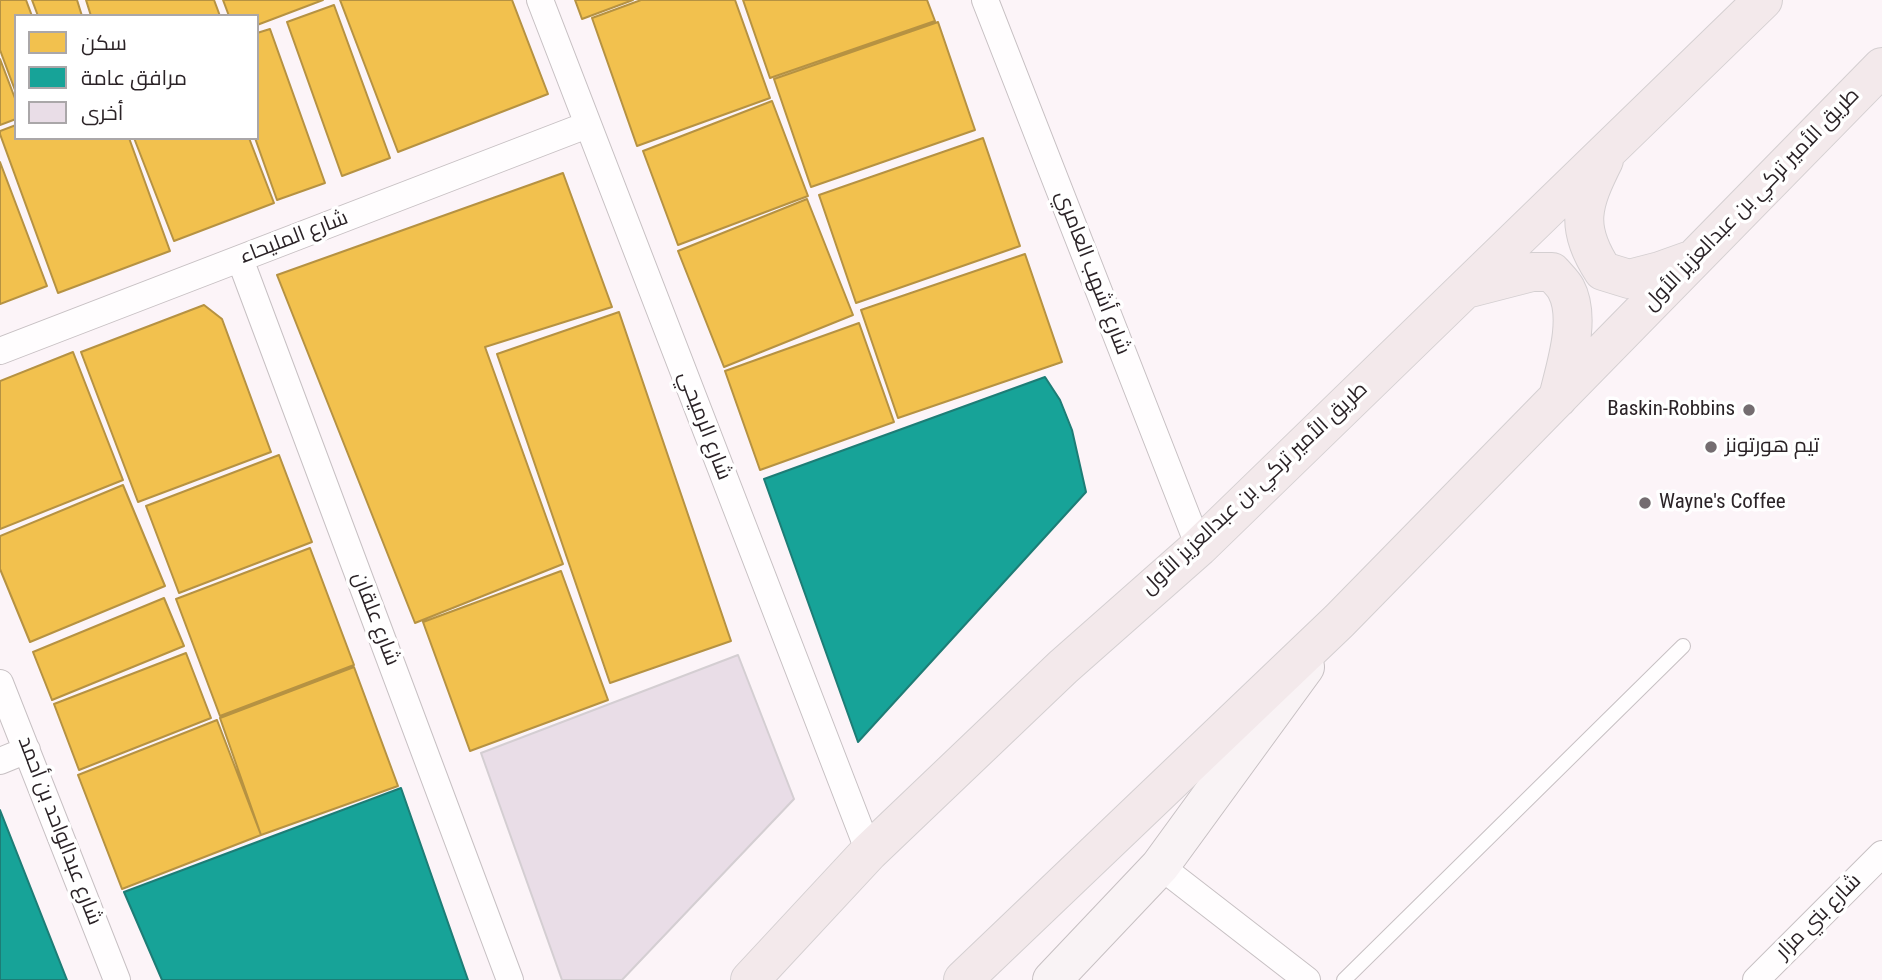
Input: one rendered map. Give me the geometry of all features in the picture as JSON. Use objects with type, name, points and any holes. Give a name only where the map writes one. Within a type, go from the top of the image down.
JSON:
[{"type":"main road","name":"طريق الأمير تركي بن عبدالعزيز الأول","points":[[750,980],[869,852],[1063,667],[1199,547],[1763,0]]},
{"type":"main road","name":"طريق الأمير تركي بن عبدالعزيز الأول","points":[[963,980],[1339,621],[1882,67]]},
{"type":"main road","points":[[1609,148],[1588,192],[1583,223],[1590,253],[1603,271],[1629,279],[1693,260]]},
{"type":"main road","points":[[1465,289],[1532,272],[1552,272],[1567,290],[1572,319],[1569,354],[1558,398]]},
{"type":"street","name":"شارع الرميحي","points":[[540,0],[869,852]]},
{"type":"street","name":"شارع أشهب العامري","points":[[989,2],[1199,547]]},
{"type":"street","name":"شارع المليحاء","points":[[0,351],[587,125]]},
{"type":"street","name":"شارع علقان","points":[[240,259],[510,980]]},
{"type":"street","points":[[1052,980],[1160,866],[1339,621]]},
{"type":"street","name":"شارع عبدالواحد بن أحمد","points":[[0,683],[117,980]]},
{"type":"street","points":[[0,761],[27,750]]},
{"type":"street","points":[[1160,866],[1307,980]]},
{"type":"street","name":"شارع بني مزار","points":[[1756,980],[1877,869]]},
{"type":"lane","points":[[1343,980],[1683,646]]},
{"type":"building: سكن","points":[[0,0],[26,0],[31,14],[14,14],[14,88],[0,50]]},
{"type":"building: سكن","points":[[32,0],[77,0],[81,14],[37,14]]},
{"type":"building: سكن","points":[[86,0],[214,0],[219,14],[90,14]]},
{"type":"building: سكن","points":[[223,0],[323,0],[259,24],[259,14],[228,14]]},
{"type":"building: سكن","points":[[340,0],[512,0],[548,94],[398,152]]},
{"type":"building: سكن","points":[[575,0],[633,0],[582,19]]},
{"type":"building: سكن","points":[[641,0],[735,0],[770,98],[637,146],[592,18]]},
{"type":"building: سكن","points":[[743,0],[927,0],[935,21],[770,78]]},
{"type":"building: سكن","points":[[334,5],[390,158],[342,176],[287,22]]},
{"type":"building: سكن","points":[[938,22],[975,130],[811,187],[774,79]]},
{"type":"building: سكن","points":[[270,29],[325,183],[277,200],[256,140],[259,140],[259,32]]},
{"type":"building: سكن","points":[[0,59],[14,96],[14,120],[0,125]]},
{"type":"building: سكن","points":[[772,101],[808,196],[678,245],[643,151]]},
{"type":"building: سكن","points":[[14,126],[14,140],[130,140],[170,251],[58,293],[0,131]]},
{"type":"building: سكن","points":[[983,138],[1020,246],[856,303],[819,195]]},
{"type":"building: سكن","points":[[135,140],[250,140],[274,203],[174,241]]},
{"type":"building: سكن","points":[[0,162],[47,286],[0,304]]},
{"type":"building: سكن","points":[[563,173],[612,307],[485,347],[563,564],[415,623],[277,275]]},
{"type":"building: سكن","points":[[807,199],[853,315],[724,367],[678,251]]},
{"type":"building: سكن","points":[[1025,254],[1062,362],[898,418],[861,310]]},
{"type":"building: سكن","points":[[204,305],[222,319],[271,452],[138,502],[81,352]]},
{"type":"building: سكن","points":[[619,312],[731,641],[610,683],[497,354]]},
{"type":"building: سكن","points":[[859,323],[894,422],[760,470],[725,371]]},
{"type":"building: سكن","points":[[73,352],[123,480],[0,529],[0,381]]},
{"type":"building: سكن","points":[[279,455],[312,542],[179,593],[146,506]]},
{"type":"building: سكن","points":[[123,485],[165,586],[30,642],[0,569],[0,536]]},
{"type":"building: سكن","points":[[310,548],[354,665],[220,716],[176,599]]},
{"type":"building: سكن","points":[[561,571],[608,700],[470,751],[423,622]]},
{"type":"building: سكن","points":[[164,598],[184,646],[52,700],[33,652]]},
{"type":"building: سكن","points":[[186,653],[211,718],[79,770],[54,704]]},
{"type":"building: سكن","points":[[354,667],[398,786],[261,835],[220,718]]},
{"type":"building: سكن","points":[[217,720],[261,835],[122,889],[78,775]]},
{"type":"building: مرافق عامة","points":[[1045,377],[1060,400],[1072,430],[1086,492],[858,742],[764,479]]},
{"type":"building: مرافق عامة","points":[[401,788],[468,980],[162,980],[124,892]]},
{"type":"building: مرافق عامة","points":[[0,810],[67,980],[0,980]]},
{"type":"building: أخرى","points":[[738,655],[794,799],[622,980],[562,980],[481,753]]},
{"type":"place","name":"Baskin-Robbins","points":[[1749,410]]},
{"type":"place","name":"تيم هورتونز","points":[[1711,447]]},
{"type":"place","name":"Wayne's Coffee","points":[[1645,503]]}]
